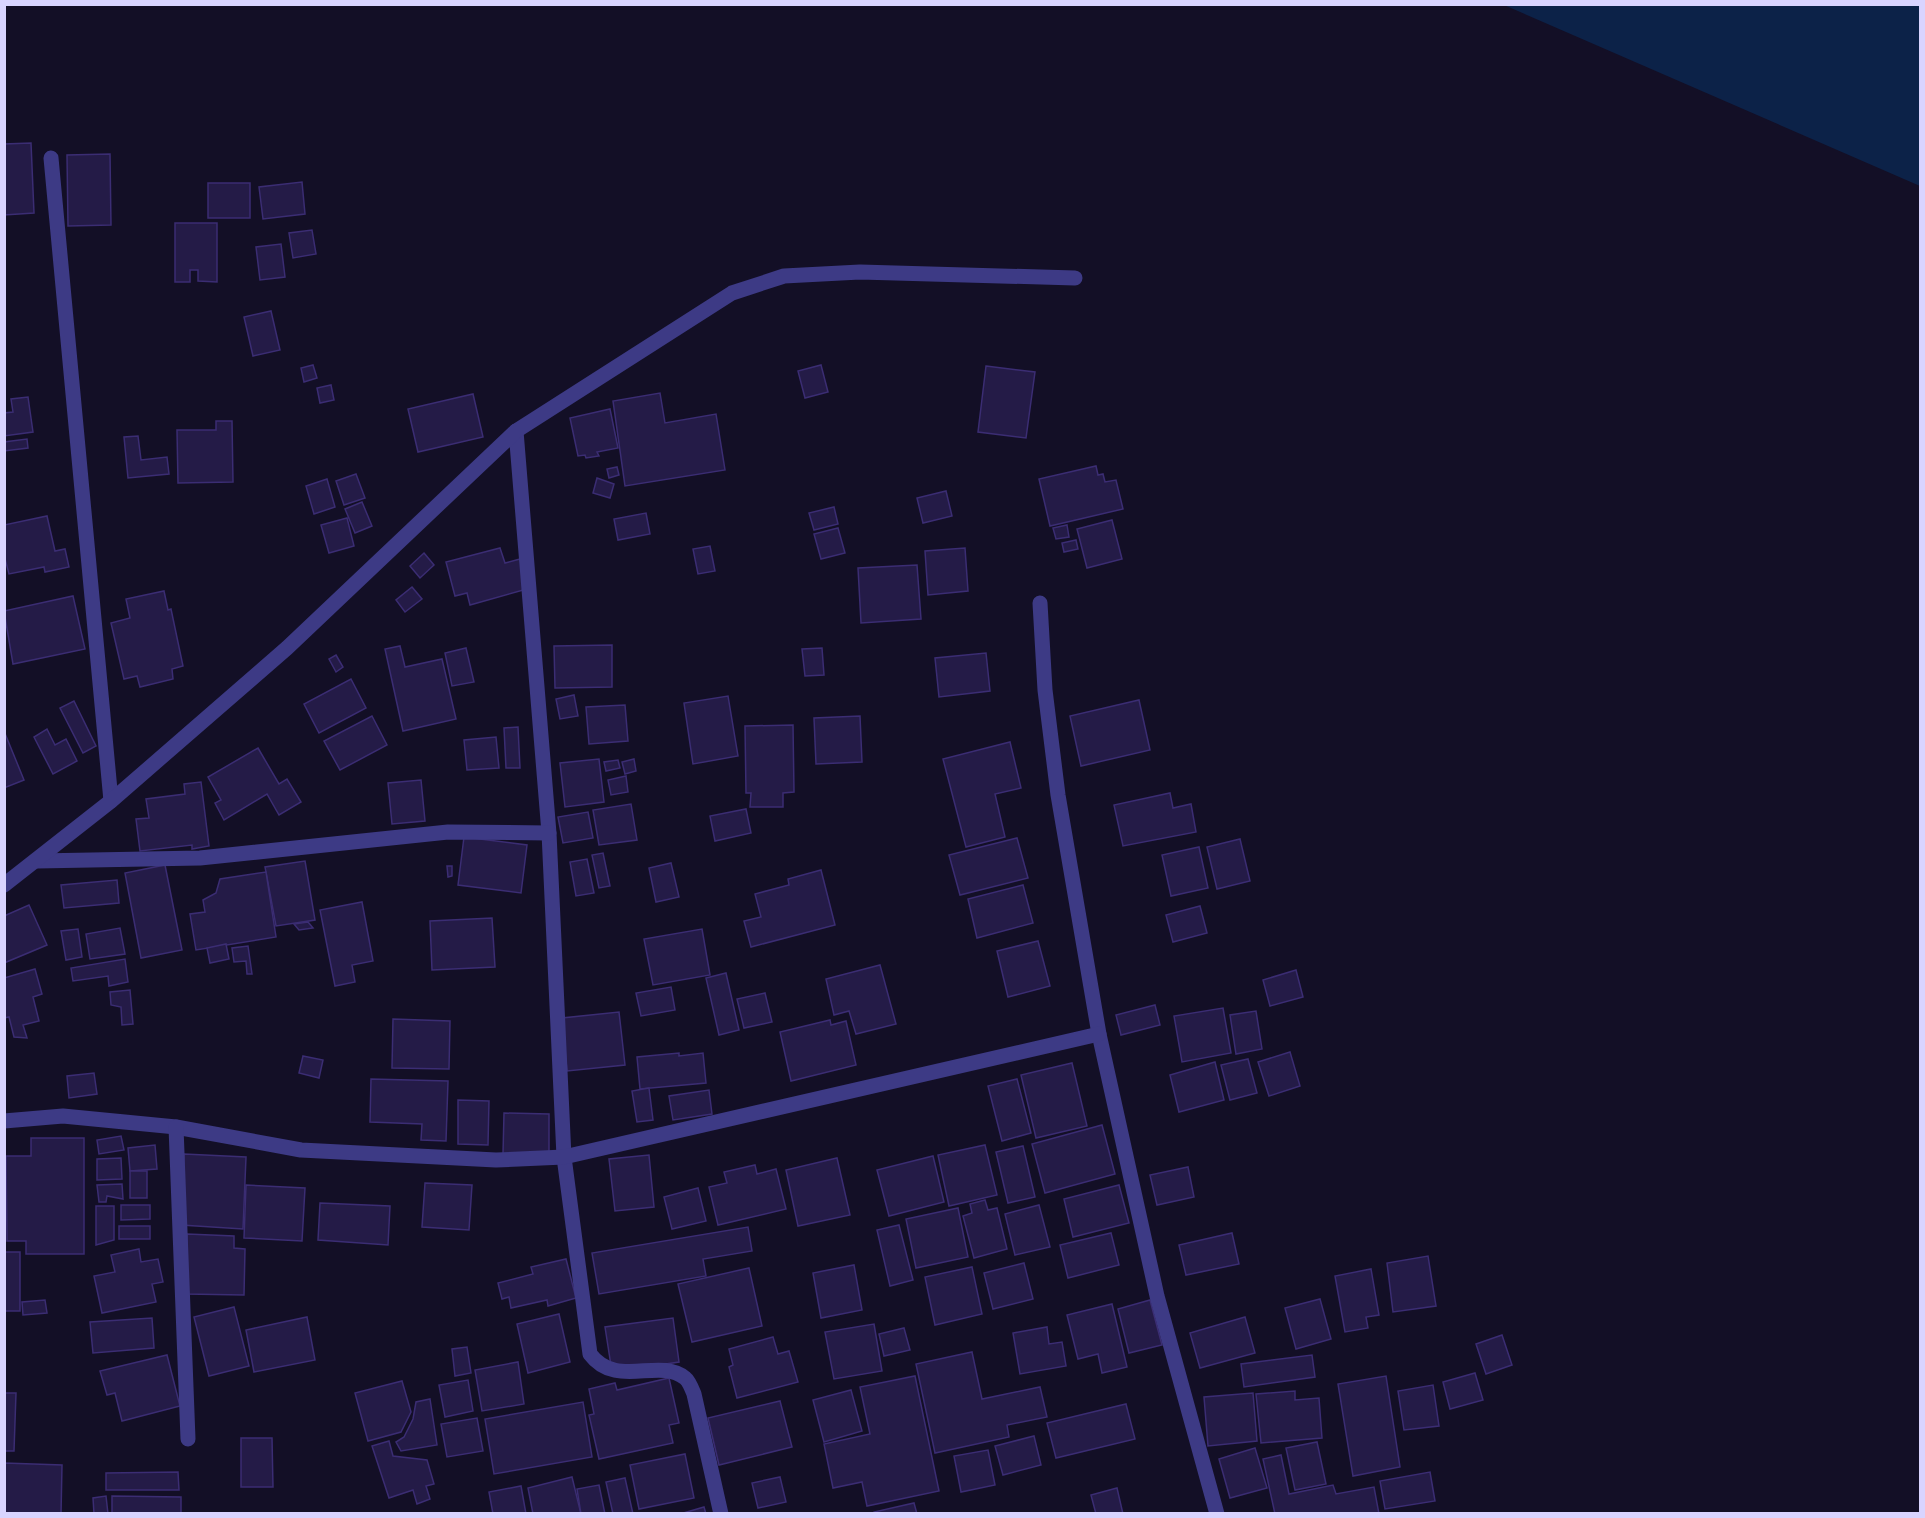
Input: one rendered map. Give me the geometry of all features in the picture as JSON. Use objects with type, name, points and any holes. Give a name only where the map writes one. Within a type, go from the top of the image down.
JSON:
[{"type":"street","points":[[51,159],[111,801]]},
{"type":"street","points":[[4,885],[111,801],[287,648],[516,431],[732,293],[784,276],[860,272],[1075,278]]},
{"type":"street","points":[[516,431],[549,833],[564,1157],[590,1354],[598,1365],[609,1370],[671,1372],[685,1378],[694,1394],[721,1514]]},
{"type":"street","points":[[1040,603],[1045,690],[1058,795],[1099,1034],[1157,1296],[1217,1514]]},
{"type":"street","points":[[37,861],[201,858],[448,832],[549,833]]},
{"type":"street","points":[[4,1121],[63,1116],[176,1127],[301,1150],[496,1160],[564,1157],[1099,1034]]},
{"type":"street","points":[[176,1127],[188,1439]]},
{"type":"water","points":[[1504,5],[1920,5],[1920,186]]},
{"type":"building","points":[[31,143],[34,213],[4,215],[4,144]]},
{"type":"building","points":[[110,154],[111,225],[68,226],[67,155]]},
{"type":"building","points":[[302,182],[305,214],[263,219],[259,187]]},
{"type":"building","points":[[208,183],[250,183],[250,218],[208,218]]},
{"type":"building","points":[[175,223],[217,223],[217,282],[198,281],[198,270],[190,270],[190,282],[175,282]]},
{"type":"building","points":[[312,230],[316,254],[293,258],[289,233]]},
{"type":"building","points":[[281,244],[285,277],[260,280],[256,247]]},
{"type":"building","points":[[271,311],[280,350],[253,356],[244,317]]},
{"type":"building","points":[[313,365],[317,378],[304,382],[301,368]]},
{"type":"building","points":[[821,365],[828,392],[805,398],[798,371]]},
{"type":"building","points":[[986,366],[1035,372],[1026,438],[978,432]]},
{"type":"building","points":[[331,385],[334,400],[320,403],[317,388]]},
{"type":"building","points":[[660,393],[665,423],[716,414],[725,470],[625,486],[613,401]]},
{"type":"building","points":[[473,394],[483,437],[418,452],[408,409]]},
{"type":"building","points":[[28,397],[33,432],[4,436],[4,413],[13,412],[11,399]]},
{"type":"building","points":[[610,409],[618,448],[597,452],[599,456],[586,458],[585,455],[578,456],[570,418]]},
{"type":"building","points":[[216,421],[232,421],[233,482],[178,483],[177,430],[216,430]]},
{"type":"building","points":[[138,436],[141,460],[167,457],[169,474],[128,478],[124,437]]},
{"type":"building","points":[[27,439],[28,448],[4,451],[4,442]]},
{"type":"building","points":[[1096,466],[1098,475],[1103,474],[1105,482],[1116,480],[1123,509],[1050,526],[1039,479]]},
{"type":"building","points":[[617,467],[619,475],[609,478],[607,469]]},
{"type":"building","points":[[356,474],[365,498],[344,505],[336,481]]},
{"type":"building","points":[[597,478],[614,484],[610,498],[593,493]]},
{"type":"building","points":[[327,479],[335,507],[314,514],[306,486]]},
{"type":"building","points":[[946,491],[952,516],[923,523],[917,498]]},
{"type":"building","points":[[362,502],[372,526],[355,533],[345,509]]},
{"type":"building","points":[[834,507],[838,524],[814,530],[809,513]]},
{"type":"building","points":[[646,513],[650,534],[618,540],[614,519]]},
{"type":"building","points":[[47,516],[55,551],[65,549],[69,567],[45,572],[44,567],[9,574],[4,555],[4,525]]},
{"type":"building","points":[[347,518],[354,546],[329,553],[321,525]]},
{"type":"building","points":[[1112,520],[1122,559],[1087,568],[1077,529]]},
{"type":"building","points":[[1067,525],[1069,537],[1056,539],[1053,528]]},
{"type":"building","points":[[838,528],[845,553],[821,559],[814,534]]},
{"type":"building","points":[[1076,540],[1078,549],[1064,552],[1062,543]]},
{"type":"building","points":[[710,546],[715,571],[698,574],[693,549]]},
{"type":"building","points":[[500,548],[505,563],[520,559],[527,589],[470,605],[467,593],[455,596],[446,562]]},
{"type":"building","points":[[965,548],[968,591],[928,595],[925,551]]},
{"type":"building","points":[[424,553],[434,565],[420,578],[410,566]]},
{"type":"building","points":[[917,565],[921,619],[861,623],[858,568]]},
{"type":"building","points":[[412,587],[422,599],[405,612],[396,600]]},
{"type":"building","points":[[164,591],[168,610],[171,609],[183,666],[172,669],[173,679],[140,687],[137,676],[124,679],[111,623],[130,618],[126,599]]},
{"type":"building","points":[[73,596],[85,649],[13,664],[4,611]]},
{"type":"building","points":[[612,645],[612,687],[555,688],[554,646]]},
{"type":"building","points":[[400,646],[405,667],[442,659],[456,719],[403,731],[385,649]]},
{"type":"building","points":[[466,648],[474,682],[452,686],[445,653]]},
{"type":"building","points":[[822,648],[824,675],[805,676],[802,649]]},
{"type":"building","points":[[986,653],[990,691],[939,697],[935,658]]},
{"type":"building","points":[[336,655],[343,667],[336,672],[329,659]]},
{"type":"building","points":[[351,679],[366,708],[319,733],[304,704]]},
{"type":"building","points":[[574,695],[578,716],[560,719],[556,699]]},
{"type":"building","points":[[728,696],[738,756],[693,764],[684,703]]},
{"type":"building","points":[[1139,700],[1150,750],[1081,766],[1070,716]]},
{"type":"building","points":[[74,701],[96,746],[83,753],[60,708]]},
{"type":"building","points":[[625,705],[628,741],[589,744],[586,707]]},
{"type":"building","points":[[372,716],[387,745],[340,770],[324,741]]},
{"type":"building","points":[[860,716],[862,762],[816,764],[814,718]]},
{"type":"building","points":[[793,725],[794,792],[783,793],[783,807],[750,807],[751,793],[746,793],[745,726]]},
{"type":"building","points":[[518,727],[520,768],[506,768],[504,728]]},
{"type":"building","points":[[47,729],[55,745],[66,739],[77,761],[53,774],[34,737]]},
{"type":"building","points":[[4,731],[24,780],[4,788]]},
{"type":"building","points":[[496,737],[499,768],[467,770],[464,740]]},
{"type":"building","points":[[1010,742],[1021,788],[995,794],[1005,837],[966,847],[943,759]]},
{"type":"building","points":[[258,748],[279,784],[287,779],[301,802],[279,815],[267,794],[224,820],[215,803],[221,800],[208,777]]},
{"type":"building","points":[[599,759],[604,802],[565,807],[560,763]]},
{"type":"building","points":[[634,759],[636,771],[625,774],[622,762]]},
{"type":"building","points":[[618,760],[620,768],[606,771],[604,762]]},
{"type":"building","points":[[626,776],[628,792],[611,795],[608,780]]},
{"type":"building","points":[[421,780],[425,821],[392,824],[388,783]]},
{"type":"building","points":[[201,782],[209,846],[192,849],[192,845],[140,851],[136,819],[149,818],[146,799],[185,794],[184,784]]},
{"type":"building","points":[[1170,793],[1173,808],[1191,804],[1196,832],[1123,846],[1114,805]]},
{"type":"building","points":[[631,804],[637,840],[599,845],[593,810]]},
{"type":"building","points":[[746,809],[751,833],[715,841],[710,816]]},
{"type":"building","points":[[588,812],[593,838],[563,843],[558,817]]},
{"type":"building","points":[[464,837],[527,845],[521,893],[458,885]]},
{"type":"building","points":[[1017,838],[1028,878],[960,895],[949,855]]},
{"type":"building","points":[[1240,839],[1250,881],[1217,889],[1207,847]]},
{"type":"building","points":[[1199,847],[1208,888],[1171,896],[1162,855]]},
{"type":"building","points":[[603,853],[610,886],[599,888],[592,855]]},
{"type":"building","points":[[587,859],[594,893],[576,896],[570,862]]},
{"type":"building","points":[[305,861],[315,920],[276,926],[265,867]]},
{"type":"building","points":[[671,863],[679,897],[656,902],[649,868]]},
{"type":"building","points":[[165,865],[182,950],[141,958],[125,873]]},
{"type":"building","points":[[447,866],[452,866],[452,876],[448,877]]},
{"type":"building","points":[[821,870],[835,925],[751,947],[744,921],[761,917],[755,894],[789,885],[788,879]]},
{"type":"building","points":[[266,872],[276,937],[196,950],[190,914],[205,912],[203,900],[216,893],[220,879]]},
{"type":"building","points":[[117,880],[119,903],[64,908],[61,885]]},
{"type":"building","points":[[1023,885],[1033,923],[977,938],[968,899]]},
{"type":"building","points":[[362,902],[373,961],[352,965],[355,982],[335,986],[320,910]]},
{"type":"building","points":[[29,905],[47,945],[4,963],[4,916]]},
{"type":"building","points":[[1200,906],[1207,933],[1173,942],[1166,915]]},
{"type":"building","points":[[492,918],[495,967],[432,970],[430,921]]},
{"type":"building","points":[[308,922],[313,928],[299,930],[294,924]]},
{"type":"building","points":[[120,928],[125,954],[90,959],[86,934]]},
{"type":"building","points":[[78,929],[82,957],[66,960],[61,931]]},
{"type":"building","points":[[702,929],[710,975],[653,985],[644,939]]},
{"type":"building","points":[[1038,941],[1050,986],[1008,997],[997,951]]},
{"type":"building","points":[[226,944],[229,959],[210,963],[207,948]]},
{"type":"building","points":[[248,946],[252,974],[247,974],[246,961],[234,962],[232,948]]},
{"type":"building","points":[[125,959],[128,982],[109,986],[108,976],[73,981],[71,968]]},
{"type":"building","points":[[880,965],[896,1024],[856,1034],[849,1011],[834,1015],[826,979]]},
{"type":"building","points":[[35,969],[42,994],[33,997],[39,1021],[23,1025],[27,1038],[14,1037],[9,1017],[4,1018],[4,978]]},
{"type":"building","points":[[1296,970],[1303,997],[1270,1006],[1263,980]]},
{"type":"building","points":[[726,973],[739,1030],[719,1035],[706,978]]},
{"type":"building","points":[[671,987],[675,1010],[641,1016],[636,993]]},
{"type":"building","points":[[130,990],[133,1024],[122,1025],[121,1007],[111,1005],[110,992]]},
{"type":"building","points":[[765,993],[772,1022],[744,1028],[737,999]]},
{"type":"building","points":[[1155,1005],[1160,1025],[1121,1035],[1116,1015]]},
{"type":"building","points":[[1223,1008],[1231,1053],[1182,1062],[1174,1016]]},
{"type":"building","points":[[1256,1011],[1262,1049],[1236,1054],[1230,1015]]},
{"type":"building","points":[[619,1012],[625,1065],[567,1071],[562,1018]]},
{"type":"building","points":[[393,1019],[450,1021],[449,1069],[392,1068]]},
{"type":"building","points":[[830,1020],[831,1025],[846,1021],[856,1065],[791,1081],[780,1032]]},
{"type":"building","points":[[1290,1052],[1300,1086],[1269,1096],[1258,1062]]},
{"type":"building","points":[[679,1053],[679,1056],[703,1053],[706,1083],[640,1089],[637,1057]]},
{"type":"building","points":[[303,1056],[323,1060],[319,1078],[299,1073]]},
{"type":"building","points":[[1248,1059],[1257,1093],[1230,1100],[1221,1065]]},
{"type":"building","points":[[1215,1062],[1224,1100],[1179,1112],[1170,1075]]},
{"type":"building","points":[[1072,1063],[1087,1126],[1036,1138],[1021,1075]]},
{"type":"building","points":[[94,1073],[97,1094],[69,1098],[67,1076]]},
{"type":"building","points":[[371,1079],[448,1081],[446,1141],[421,1140],[422,1124],[370,1122]]},
{"type":"building","points":[[1017,1079],[1031,1133],[1002,1141],[988,1086]]},
{"type":"building","points":[[649,1088],[653,1120],[637,1122],[632,1091]]},
{"type":"building","points":[[709,1090],[712,1114],[673,1120],[669,1096]]},
{"type":"building","points":[[458,1100],[489,1101],[488,1145],[458,1144]]},
{"type":"building","points":[[504,1113],[549,1114],[549,1155],[503,1154]]},
{"type":"building","points":[[1102,1125],[1115,1174],[1045,1193],[1032,1144]]},
{"type":"building","points":[[121,1136],[124,1150],[99,1154],[97,1140]]},
{"type":"building","points":[[31,1138],[84,1138],[84,1254],[26,1254],[26,1241],[7,1241],[6,1156],[31,1156]]},
{"type":"building","points":[[155,1145],[157,1169],[130,1171],[128,1148]]},
{"type":"building","points":[[985,1145],[997,1195],[949,1206],[938,1155]]},
{"type":"building","points":[[1023,1146],[1035,1197],[1008,1203],[996,1152]]},
{"type":"building","points":[[184,1154],[246,1157],[243,1229],[181,1225]]},
{"type":"building","points":[[649,1155],[654,1207],[615,1211],[609,1159]]},
{"type":"building","points":[[933,1156],[944,1202],[889,1216],[877,1170]]},
{"type":"building","points":[[121,1158],[122,1179],[97,1180],[97,1159]]},
{"type":"building","points":[[837,1158],[850,1215],[798,1226],[786,1170]]},
{"type":"building","points":[[755,1165],[757,1174],[776,1169],[786,1209],[718,1225],[709,1187],[727,1183],[724,1172]]},
{"type":"building","points":[[1188,1167],[1194,1197],[1157,1205],[1150,1175]]},
{"type":"building","points":[[130,1171],[147,1171],[147,1198],[130,1198]]},
{"type":"building","points":[[425,1183],[472,1185],[469,1230],[422,1227]]},
{"type":"building","points":[[122,1184],[123,1199],[107,1196],[106,1202],[99,1202],[97,1185]]},
{"type":"building","points":[[246,1185],[305,1188],[302,1241],[244,1238]]},
{"type":"building","points":[[1119,1185],[1129,1223],[1073,1237],[1064,1199]]},
{"type":"building","points":[[698,1188],[706,1221],[672,1229],[664,1197]]},
{"type":"building","points":[[985,1200],[988,1210],[997,1208],[1007,1249],[974,1258],[963,1216],[972,1213],[970,1204]]},
{"type":"building","points":[[320,1203],[390,1206],[388,1245],[318,1240]]},
{"type":"building","points":[[121,1205],[150,1205],[150,1219],[121,1220]]},
{"type":"building","points":[[1039,1205],[1050,1247],[1015,1255],[1005,1214]]},
{"type":"building","points":[[96,1206],[114,1206],[114,1240],[96,1245]]},
{"type":"building","points":[[958,1208],[968,1257],[916,1268],[906,1219]]},
{"type":"building","points":[[899,1225],[913,1280],[890,1286],[877,1230]]},
{"type":"building","points":[[119,1226],[150,1226],[150,1239],[119,1239]]},
{"type":"building","points":[[748,1227],[752,1251],[703,1259],[706,1276],[599,1294],[592,1253]]},
{"type":"building","points":[[1111,1233],[1119,1265],[1068,1278],[1060,1245]]},
{"type":"building","points":[[1232,1233],[1239,1264],[1186,1275],[1179,1245]]},
{"type":"building","points":[[187,1234],[234,1236],[234,1248],[245,1249],[244,1295],[186,1294]]},
{"type":"building","points":[[139,1249],[141,1262],[158,1259],[163,1282],[152,1284],[156,1302],[102,1313],[94,1276],[115,1272],[111,1255]]},
{"type":"building","points":[[4,1252],[20,1252],[20,1311],[4,1311]]},
{"type":"building","points":[[1428,1256],[1436,1306],[1393,1312],[1387,1263]]},
{"type":"building","points":[[566,1259],[576,1298],[548,1306],[547,1300],[511,1308],[509,1297],[502,1299],[498,1283],[533,1274],[531,1267]]},
{"type":"building","points":[[1024,1263],[1033,1299],[993,1309],[984,1273]]},
{"type":"building","points":[[854,1265],[862,1310],[821,1318],[813,1273]]},
{"type":"building","points":[[972,1267],[982,1314],[935,1325],[925,1277]]},
{"type":"building","points":[[749,1268],[762,1326],[692,1342],[678,1284]]},
{"type":"building","points":[[1371,1269],[1379,1315],[1366,1317],[1368,1328],[1345,1332],[1335,1276]]},
{"type":"building","points":[[1320,1299],[1331,1339],[1296,1349],[1285,1308]]},
{"type":"building","points":[[45,1300],[47,1313],[23,1315],[22,1302]]},
{"type":"building","points":[[1150,1300],[1162,1345],[1129,1353],[1118,1309]]},
{"type":"building","points":[[1112,1304],[1127,1367],[1102,1373],[1098,1354],[1078,1359],[1067,1315]]},
{"type":"building","points":[[234,1307],[249,1366],[209,1376],[194,1317]]},
{"type":"building","points":[[559,1314],[570,1362],[528,1373],[517,1324]]},
{"type":"building","points":[[307,1317],[315,1360],[254,1372],[246,1330]]},
{"type":"building","points":[[1245,1317],[1255,1353],[1200,1368],[1190,1333]]},
{"type":"building","points":[[152,1318],[154,1348],[93,1353],[90,1322]]},
{"type":"building","points":[[673,1318],[679,1362],[612,1372],[605,1327]]},
{"type":"building","points":[[874,1324],[882,1371],[834,1379],[825,1332]]},
{"type":"building","points":[[1047,1327],[1049,1344],[1062,1342],[1066,1366],[1020,1374],[1013,1333]]},
{"type":"building","points":[[904,1328],[910,1350],[884,1356],[879,1334]]},
{"type":"building","points":[[1502,1335],[1512,1365],[1486,1374],[1476,1344]]},
{"type":"building","points":[[773,1337],[778,1354],[789,1351],[798,1382],[737,1398],[729,1367],[733,1365],[729,1349]]},
{"type":"building","points":[[467,1347],[471,1373],[455,1376],[452,1349]]},
{"type":"building","points":[[972,1352],[982,1399],[1040,1387],[1047,1417],[1007,1425],[1009,1437],[935,1453],[916,1364]]},
{"type":"building","points":[[167,1355],[180,1406],[122,1421],[115,1393],[107,1395],[100,1371]]},
{"type":"building","points":[[1312,1355],[1315,1377],[1244,1387],[1241,1364]]},
{"type":"building","points":[[518,1362],[524,1404],[482,1411],[475,1370]]},
{"type":"building","points":[[1475,1373],[1483,1400],[1450,1409],[1443,1382]]},
{"type":"building","points":[[915,1376],[939,1491],[867,1506],[862,1482],[833,1488],[824,1444],[870,1434],[860,1387]]},
{"type":"building","points":[[1386,1376],[1400,1467],[1353,1476],[1338,1384]]},
{"type":"building","points":[[669,1378],[679,1423],[669,1425],[673,1443],[599,1459],[589,1415],[594,1414],[589,1389],[615,1383],[617,1390]]},
{"type":"building","points":[[468,1380],[473,1411],[445,1417],[439,1385]]},
{"type":"building","points":[[402,1381],[411,1412],[401,1432],[368,1441],[355,1393]]},
{"type":"building","points":[[1433,1385],[1439,1426],[1404,1430],[1398,1391]]},
{"type":"building","points":[[851,1390],[862,1431],[824,1442],[813,1400]]},
{"type":"building","points":[[1295,1391],[1295,1400],[1319,1398],[1322,1438],[1261,1443],[1256,1394]]},
{"type":"building","points":[[4,1393],[16,1393],[14,1451],[4,1451]]},
{"type":"building","points":[[1253,1393],[1257,1441],[1208,1446],[1204,1397]]},
{"type":"building","points":[[430,1399],[437,1445],[401,1451],[396,1442],[404,1437],[413,1419],[416,1402]]},
{"type":"building","points":[[780,1401],[792,1447],[719,1465],[708,1418]]},
{"type":"building","points":[[583,1402],[592,1457],[494,1474],[485,1419]]},
{"type":"building","points":[[1126,1404],[1135,1439],[1056,1458],[1047,1423]]},
{"type":"building","points":[[477,1418],[483,1451],[447,1457],[441,1424]]},
{"type":"building","points":[[1034,1436],[1041,1465],[1003,1475],[995,1446]]},
{"type":"building","points":[[241,1438],[272,1438],[273,1487],[241,1487]]},
{"type":"building","points":[[389,1441],[393,1456],[427,1460],[434,1484],[426,1486],[430,1499],[417,1504],[413,1490],[389,1498],[372,1446]]},
{"type":"building","points":[[1317,1442],[1326,1484],[1295,1490],[1286,1448]]},
{"type":"building","points":[[1255,1448],[1267,1488],[1230,1498],[1219,1459]]},
{"type":"building","points":[[988,1450],[995,1485],[961,1492],[954,1456]]},
{"type":"building","points":[[685,1454],[694,1498],[639,1509],[630,1465]]},
{"type":"building","points":[[1281,1455],[1289,1494],[1333,1485],[1336,1494],[1374,1487],[1379,1514],[1275,1514],[1263,1459]]},
{"type":"building","points":[[4,1463],[62,1465],[61,1514],[4,1514]]},
{"type":"building","points":[[178,1472],[179,1490],[106,1490],[106,1473]]},
{"type":"building","points":[[1430,1472],[1435,1501],[1385,1509],[1380,1481]]},
{"type":"building","points":[[572,1477],[581,1514],[533,1514],[528,1488]]},
{"type":"building","points":[[780,1477],[786,1502],[758,1508],[752,1483]]},
{"type":"building","points":[[625,1478],[633,1514],[613,1514],[606,1482]]},
{"type":"building","points":[[599,1485],[605,1514],[581,1514],[577,1489]]},
{"type":"building","points":[[521,1486],[526,1514],[493,1514],[489,1492]]},
{"type":"building","points":[[1117,1488],[1123,1514],[1096,1514],[1091,1495]]},
{"type":"building","points":[[106,1496],[108,1514],[94,1514],[93,1498]]},
{"type":"building","points":[[112,1496],[181,1497],[181,1514],[112,1514]]},
{"type":"building","points":[[914,1503],[917,1514],[874,1514],[874,1512]]},
{"type":"building","points":[[704,1507],[706,1514],[680,1514]]}]
